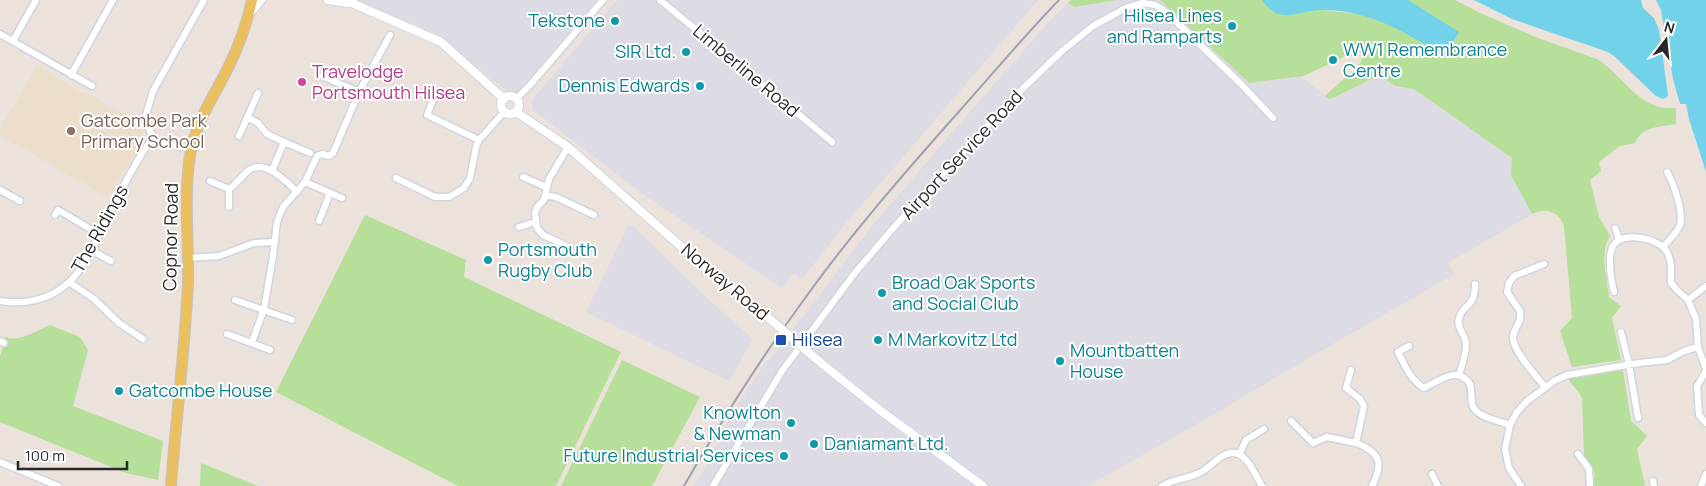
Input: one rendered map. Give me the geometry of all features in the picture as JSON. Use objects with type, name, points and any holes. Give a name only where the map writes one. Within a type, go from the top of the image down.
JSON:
[{"type":"main road","name":"Copnor Road","points":[[171,486],[186,308],[188,172],[192,149],[202,116],[228,68],[249,16],[252,0]]},
{"type":"street","points":[[13,41],[36,0]]},
{"type":"street","points":[[71,75],[113,0]]},
{"type":"street","points":[[192,149],[160,142],[153,137],[146,122],[146,115],[154,91],[204,0]]},
{"type":"street","points":[[249,16],[261,0]]},
{"type":"street","points":[[328,0],[345,1]]},
{"type":"street","points":[[336,0],[353,4],[441,42],[504,99]]},
{"type":"street","points":[[516,98],[531,84],[603,0]]},
{"type":"street","name":"Limberline Road","points":[[660,0],[832,142]]},
{"type":"street","name":"Airport Service Road","points":[[713,486],[782,371],[854,274],[1015,96],[1062,51],[1093,26],[1126,8],[1142,3],[1155,5],[1165,11],[1273,118]]},
{"type":"street","points":[[0,34],[92,86]]},
{"type":"street","points":[[252,342],[264,309],[277,222],[283,207],[305,182],[317,156],[322,154],[329,156],[332,153],[359,92],[390,35]]},
{"type":"street","points":[[322,76],[359,92]]},
{"type":"street","points":[[439,92],[433,100],[428,115],[479,140]]},
{"type":"street","points":[[239,136],[258,93]]},
{"type":"street","points":[[504,112],[502,106],[504,99],[509,96],[516,98]]},
{"type":"street","points":[[504,112],[511,114],[516,112],[519,106],[516,98]]},
{"type":"street","points":[[396,178],[434,198],[449,197],[464,188],[470,178],[479,140],[504,112]]},
{"type":"street","name":"Norway Road","points":[[516,112],[568,146],[710,272],[764,314],[821,363],[881,411],[983,486]]},
{"type":"street","points":[[247,118],[258,123],[267,134],[310,153]]},
{"type":"street","name":"The Ridings","points":[[0,301],[10,303],[33,301],[53,294],[70,282],[85,262],[115,203],[153,137]]},
{"type":"street","points":[[272,171],[284,142]]},
{"type":"street","points":[[567,246],[543,234],[537,228],[535,213],[544,200],[546,187],[568,146]]},
{"type":"street","points":[[229,189],[237,184],[246,172],[258,167],[279,175],[297,192]]},
{"type":"street","points":[[1663,246],[1673,236],[1680,222],[1674,186],[1667,172]]},
{"type":"street","points":[[524,177],[546,187]]},
{"type":"street","points":[[210,181],[229,189]]},
{"type":"street","points":[[305,182],[342,198]]},
{"type":"street","points":[[229,189],[229,207]]},
{"type":"street","points":[[0,190],[20,201]]},
{"type":"street","points":[[319,221],[330,193]]},
{"type":"street","points":[[545,195],[556,197],[594,215]]},
{"type":"street","points":[[55,215],[58,210],[99,234]]},
{"type":"street","points":[[518,227],[535,222]]},
{"type":"street","points":[[1615,228],[1619,239]]},
{"type":"street","points":[[1614,292],[1611,282],[1610,253],[1614,244],[1619,239],[1640,238],[1663,246],[1669,255],[1672,265],[1671,283],[1688,300],[1697,325],[1698,348],[1705,364],[1705,373],[1698,382],[1697,389],[1699,415],[1706,423]]},
{"type":"street","points":[[188,258],[219,256],[254,243],[274,242]]},
{"type":"street","points":[[91,250],[111,261]]},
{"type":"street","points":[[1544,264],[1514,276],[1508,282],[1507,292],[1520,311],[1520,324],[1513,336],[1514,345],[1545,387]]},
{"type":"street","points":[[70,282],[94,299],[119,323],[143,338]]},
{"type":"street","points":[[1459,375],[1466,343],[1459,322],[1462,313],[1475,297],[1475,284]]},
{"type":"street","points":[[1688,300],[1706,286]]},
{"type":"street","points":[[234,300],[292,320]]},
{"type":"street","points":[[1621,332],[1629,364],[1638,418]]},
{"type":"street","points":[[227,334],[270,350]]},
{"type":"street","points":[[1409,346],[1398,352],[1413,380],[1424,388],[1447,376],[1459,375],[1470,384],[1472,402],[1478,413],[1510,424]]},
{"type":"street","points":[[1520,486],[1511,472],[1506,455],[1506,442],[1510,424],[1521,408],[1545,387],[1567,375],[1629,364],[1667,360],[1684,351],[1698,348]]},
{"type":"street","points":[[1351,370],[1346,388],[1360,398],[1364,408],[1356,443]]},
{"type":"street","points":[[1291,421],[1313,443],[1327,437],[1356,443],[1369,448],[1378,458],[1379,470],[1372,486]]},
{"type":"street","points":[[1240,453],[1246,440],[1264,429]]},
{"type":"street","points":[[1162,486],[1186,479],[1210,467],[1220,457],[1234,452],[1240,453],[1245,458],[1261,484],[1253,486]]},
{"type":"street","points":[[1578,454],[1589,470],[1590,486]]},
{"type":"street","points":[[0,462],[58,486]]},
{"type":"street","points":[[1432,474],[1438,486]]},
{"type":"street","points":[[1701,486],[1706,474]]},
{"type":"street","points":[[1186,479],[1190,486]]},
{"type":"shaded area","points":[[355,0],[596,0],[514,97],[435,33]]},
{"type":"shaded area","points":[[617,0],[1038,0],[842,228],[802,279],[794,273],[782,288],[636,189],[532,109],[532,100]]},
{"type":"shaded area","points":[[1117,0],[1160,0],[1249,83],[1301,77],[1330,99],[1376,77],[1383,78],[1395,86],[1414,89],[1512,158],[1512,175],[1532,214],[1448,263],[1454,274],[1087,486],[694,486],[735,409],[767,360],[770,360],[871,227],[963,120],[1047,24],[1068,3],[1075,7]]},
{"type":"shaded area","name":"Gatcombe Park Primary School","points":[[37,66],[140,124],[143,134],[140,144],[108,197],[0,135],[0,129]]},
{"type":"shaded area","points":[[628,226],[634,227],[709,300],[753,339],[729,381],[586,312]]},
{"type":"green space","points":[[1071,0],[1117,0],[1075,7],[1068,3]]},
{"type":"green space","points":[[1160,0],[1313,0],[1323,10],[1359,14],[1391,25],[1408,0],[1455,0],[1538,38],[1597,59],[1642,99],[1652,105],[1663,108],[1676,108],[1676,124],[1652,128],[1642,133],[1635,143],[1620,146],[1599,162],[1601,171],[1590,180],[1599,217],[1610,236],[1604,257],[1609,297],[1621,306],[1612,318],[1621,360],[1572,367],[1560,331],[1572,318],[1564,226],[1559,217],[1551,212],[1542,211],[1532,214],[1511,175],[1512,158],[1414,89],[1395,86],[1383,78],[1376,77],[1329,99],[1325,96],[1360,64],[1363,55],[1359,51],[1353,52],[1304,76],[1249,83]]},
{"type":"green space","points":[[365,215],[466,260],[464,277],[621,352],[556,486],[458,486],[276,392]]},
{"type":"green space","points":[[50,325],[80,337],[88,350],[73,406],[163,441],[158,480],[126,473],[0,422],[0,356],[6,337],[22,337]]},
{"type":"green space","points":[[622,360],[700,397],[652,486],[561,486]]},
{"type":"green space","points":[[1623,370],[1631,421],[1647,436],[1637,449],[1645,486],[1593,486],[1595,474],[1584,455],[1582,399],[1568,379]]},
{"type":"green space","points":[[201,463],[258,486],[200,486]]},
{"type":"water","points":[[1262,0],[1408,0],[1459,32],[1445,56],[1388,25],[1358,14],[1316,10],[1283,15],[1269,8]]},
{"type":"water","points":[[1474,0],[1641,0],[1643,8],[1654,18],[1659,30],[1668,95],[1663,99],[1656,96],[1608,52],[1512,19]]},
{"type":"water","points":[[1656,0],[1706,0],[1706,172],[1686,104],[1680,104],[1673,79],[1661,10]]},
{"type":"railway","points":[[684,486],[753,373],[782,330],[837,256],[920,155],[1059,0]]},
{"type":"place","name":"Tekstone","points":[[615,21]]},
{"type":"place","name":"Hilsea Lines and Ramparts","points":[[1232,26]]},
{"type":"place","name":"SIR Ltd.","points":[[686,52]]},
{"type":"place","name":"WW1 Remembrance Centre","points":[[1333,60]]},
{"type":"place","name":"Travelodge Portsmouth Hilsea","points":[[302,82]]},
{"type":"place","name":"Dennis Edwards","points":[[700,86]]},
{"type":"place","name":"Gatcombe Park Primary School","points":[[71,131]]},
{"type":"place","name":"Portsmouth Rugby Club","points":[[488,260]]},
{"type":"place","name":"Broad Oak Sports and Social Club","points":[[882,293]]},
{"type":"place","name":"Hilsea","points":[[781,340]]},
{"type":"place","name":"M Markovitz Ltd","points":[[878,340]]},
{"type":"place","name":"Mountbatten House","points":[[1060,361]]},
{"type":"place","name":"Gatcombe House","points":[[119,391]]},
{"type":"place","name":"Knowlton & Newman","points":[[791,423]]},
{"type":"place","name":"Daniamant Ltd.","points":[[814,444]]},
{"type":"place","name":"Future Industrial Services","points":[[784,456]]}]
